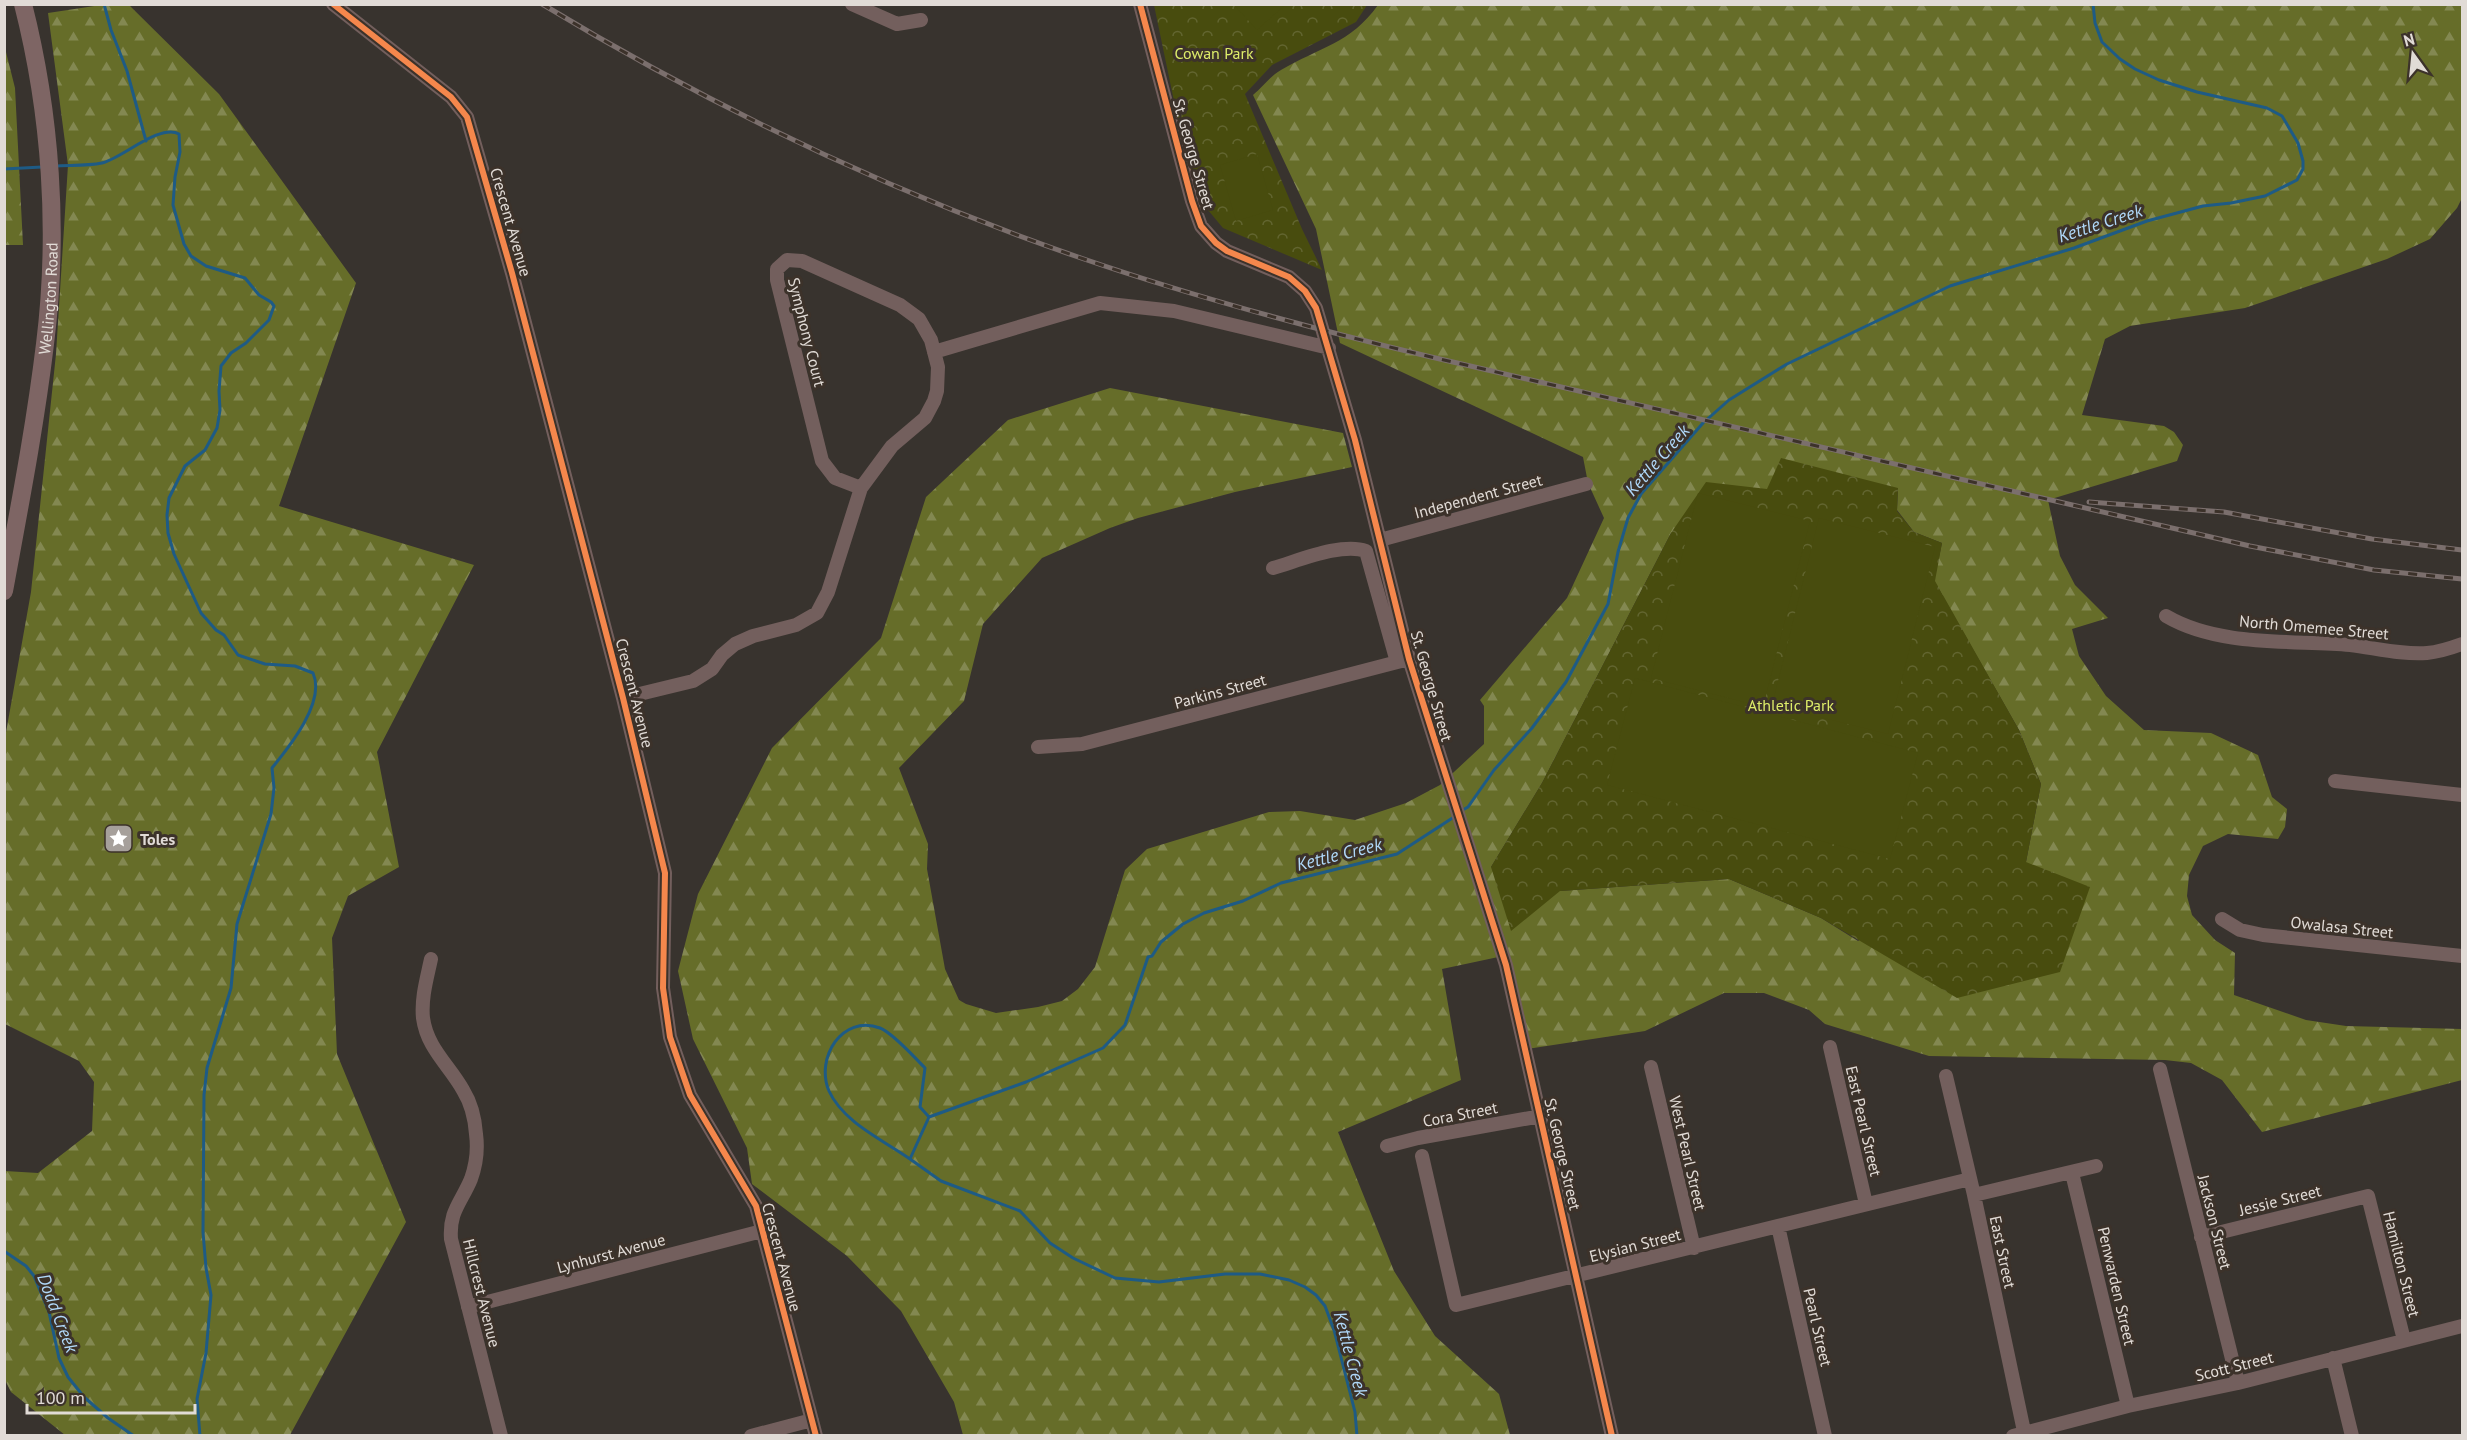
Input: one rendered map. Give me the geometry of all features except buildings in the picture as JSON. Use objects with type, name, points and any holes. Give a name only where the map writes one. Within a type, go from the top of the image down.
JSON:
[{"type":"main road","name":"Wellington Road","points":[[4,591],[45,344],[51,267],[47,140],[38,77],[23,4]]},
{"type":"street","name":"Crescent Avenue","points":[[333,4],[451,97],[467,117],[512,273],[623,698],[665,873],[663,988],[670,1037],[685,1084],[752,1198],[816,1436]]},
{"type":"street","points":[[852,4],[897,24],[921,20]]},
{"type":"street","name":"St. George Street","points":[[1140,4],[1191,201],[1201,226],[1211,239],[1227,251],[1289,278],[1302,287],[1316,308],[1329,348],[1380,540],[1403,661],[1471,854],[1506,965],[1612,1436]]},
{"type":"street","name":"Symphony Court","points":[[623,698],[693,681],[706,674],[735,644],[753,636],[796,625],[817,613],[828,592],[861,488],[892,446],[919,424],[929,411],[937,391],[938,379],[934,352],[926,329],[919,319],[900,305],[798,260],[787,260],[777,269],[777,280],[822,461],[835,478],[861,488]]},
{"type":"street","points":[[934,352],[1100,303],[1174,310],[1329,348]]},
{"type":"street","name":"Independent Street","points":[[1380,540],[1586,484]]},
{"type":"street","points":[[1273,568],[1354,546],[1366,551],[1403,661]]},
{"type":"street","name":"North Omemee Street","points":[[2166,616],[2194,630],[2249,639],[2426,653],[2463,644]]},
{"type":"street","name":"Parkins Street","points":[[1038,747],[1082,744],[1403,661]]},
{"type":"street","points":[[2335,781],[2463,795]]},
{"type":"street","name":"Owalasa Street","points":[[2222,919],[2240,930],[2263,935],[2463,956]]},
{"type":"street","name":"Hillcrest Avenue","points":[[431,959],[423,1000],[425,1027],[435,1052],[463,1090],[470,1106],[477,1135],[473,1172],[454,1208],[450,1231],[501,1436]]},
{"type":"street","name":"East Pearl Street","points":[[1830,1047],[1866,1204]]},
{"type":"street","name":"West Pearl Street","points":[[1651,1067],[1694,1248]]},
{"type":"street","name":"Jackson Street","points":[[2160,1069],[2238,1383]]},
{"type":"street","name":"East Street","points":[[1946,1076],[1974,1195],[2021,1435]]},
{"type":"street","name":"Cora Street","points":[[1387,1146],[1541,1116]]},
{"type":"street","name":"Elysian Street","points":[[1422,1156],[1456,1305],[1970,1179]]},
{"type":"street","points":[[1974,1195],[2096,1166]]},
{"type":"street","name":"Penwarden Street","points":[[2072,1173],[2128,1407]]},
{"type":"street","name":"Jessie Street","points":[[2201,1237],[2367,1196]]},
{"type":"street","name":"Hamilton Street","points":[[2367,1196],[2404,1340]]},
{"type":"street","name":"Pearl Street","points":[[1778,1226],[1826,1436]]},
{"type":"street","name":"Lynhurst Avenue","points":[[468,1307],[762,1231]]},
{"type":"street","name":"Scott Street","points":[[2021,1435],[2463,1326]]},
{"type":"street","points":[[2333,1358],[2352,1436]]},
{"type":"street","points":[[751,1436],[812,1420]]},
{"type":"green space","points":[[101,5],[129,5],[219,94],[356,283],[279,506],[474,565],[377,752],[399,867],[348,896],[332,938],[337,1054],[406,1222],[290,1435],[65,1435],[11,1392],[5,1380],[5,1171],[38,1173],[92,1131],[94,1082],[79,1061],[5,1024],[5,738],[31,592],[56,354],[68,165],[48,13]]},
{"type":"green space","name":"Cowan Park","points":[[1154,5],[1367,5],[1356,22],[1272,65],[1245,94],[1302,229],[1322,270],[1223,228],[1193,192]]},
{"type":"green space","points":[[1234,5],[1285,5],[1257,30]]},
{"type":"green space","points":[[1378,5],[2462,5],[2462,198],[2457,208],[2430,239],[2387,259],[2245,308],[2130,326],[2105,339],[2082,415],[2164,426],[2174,432],[2183,445],[2177,461],[2048,500],[2060,556],[2075,585],[2108,618],[2072,629],[2079,656],[2106,696],[2144,730],[2211,733],[2258,755],[2272,797],[2287,809],[2285,827],[2278,839],[2228,834],[2203,846],[2189,875],[2187,896],[2192,915],[2215,940],[2235,953],[2234,995],[2306,1020],[2346,1026],[2462,1029],[2462,1080],[2262,1132],[2222,1080],[2191,1063],[2165,1060],[1929,1056],[1825,1024],[1809,1010],[1764,993],[1724,993],[1645,1031],[1527,1049],[1503,956],[1442,969],[1461,1080],[1338,1132],[1394,1271],[1435,1336],[1499,1394],[1510,1435],[963,1435],[954,1402],[901,1311],[847,1256],[752,1184],[747,1148],[693,1039],[678,971],[698,894],[772,748],[881,638],[926,497],[1008,420],[1110,388],[1343,433],[1352,467],[1235,492],[1138,518],[1110,528],[1042,558],[983,624],[964,701],[899,768],[928,844],[927,869],[945,969],[959,1000],[996,1013],[1062,1001],[1078,989],[1095,967],[1125,870],[1147,849],[1269,812],[1300,811],[1355,820],[1406,803],[1440,785],[1484,744],[1484,706],[1480,700],[1567,598],[1604,518],[1588,483],[1583,457],[1340,343],[1316,229],[1253,95],[1277,73],[1334,44],[1367,18]],"holes":[[[1898,488],[1897,510],[1914,532],[1942,543],[1934,581],[2019,730],[2041,784],[2026,862],[1858,941],[1821,918],[1729,879],[1560,891],[1491,867],[1542,783],[1671,533],[1768,490]]]},
{"type":"green space","points":[[4,44],[15,88],[23,245],[5,245]]},
{"type":"green space","points":[[1257,154],[1273,210],[1236,221],[1220,165]]},
{"type":"green space","name":"Athletic Park","points":[[1781,458],[1898,488],[1897,511],[1914,532],[1942,543],[1935,581],[2019,730],[2041,784],[2026,862],[2090,887],[2060,972],[1957,998],[1821,918],[1729,879],[1560,891],[1511,931],[1491,867],[1542,783],[1671,533],[1706,482],[1767,489]]},
{"type":"green space","points":[[1698,493],[1810,521],[1763,707],[1651,678]]},
{"type":"green space","points":[[1819,518],[1935,547],[1888,734],[1772,705]]},
{"type":"green space","points":[[1635,678],[1918,753],[1890,859],[1607,785]]},
{"type":"waterway","points":[[104,4],[111,30],[127,71],[146,141]]},
{"type":"waterway","name":"Kettle Creek","points":[[1461,811],[1468,807],[1494,770],[1532,728],[1566,682],[1608,604],[1618,552],[1628,518],[1641,494],[1703,423],[1729,400],[1787,364],[1950,286],[2074,248],[2147,221],[2203,206],[2265,196],[2297,180],[2303,169],[2303,161],[2298,143],[2282,116],[2267,108],[2197,92],[2159,80],[2135,69],[2102,42],[2095,23],[2093,4]]},
{"type":"waterway","points":[[54,166],[102,163],[151,137],[171,132],[179,134],[180,152],[173,205],[184,244],[191,256],[206,266],[245,278],[259,295],[274,306],[269,320],[246,343],[231,353],[221,366],[220,410],[217,428],[205,450],[185,466],[169,498],[167,515],[168,533],[174,554],[201,613],[216,630],[224,635],[238,655],[265,664],[295,666],[313,673],[316,685],[304,724],[272,768],[274,788],[271,814],[237,924],[231,988],[207,1068],[204,1095],[203,1232],[211,1295],[206,1353],[197,1399],[200,1436]]},
{"type":"waterway","points":[[4,169],[42,167]]},
{"type":"waterway","name":"Kettle Creek","points":[[1357,1436],[1355,1412],[1334,1330],[1325,1306],[1305,1287],[1289,1280],[1260,1274],[1225,1274],[1159,1282],[1115,1278],[1073,1258],[1050,1243],[1020,1211],[941,1181],[910,1159],[929,1117],[1026,1082],[1103,1048],[1125,1025],[1148,957],[1152,956],[1161,942],[1183,924],[1204,913],[1243,901],[1281,883],[1397,854],[1454,817]]},
{"type":"waterway","name":"Kettle Creek","points":[[910,1159],[854,1121],[835,1102],[826,1078],[826,1065],[835,1042],[843,1033],[854,1027],[866,1025],[880,1028],[891,1035],[925,1068],[920,1107],[929,1117]]},
{"type":"waterway","name":"Dodd Creek","points":[[4,1251],[26,1266],[34,1276],[49,1312],[59,1358],[68,1377],[84,1397],[134,1436]]},
{"type":"railway","points":[[542,4],[672,78],[805,145],[873,176],[1011,233],[1209,299],[1427,356],[2250,546],[2374,570],[2462,579]]},
{"type":"railway","points":[[2089,502],[2224,512],[2372,539],[2462,550]]},
{"type":"cycle path","points":[[333,4],[451,97],[467,117],[512,273],[623,698],[665,873],[663,988],[670,1037],[690,1095],[756,1206],[816,1436]]},
{"type":"cycle path","points":[[1140,4],[1192,201],[1201,226],[1216,243],[1227,251],[1289,277],[1305,291],[1316,308],[1355,440],[1409,659],[1506,965],[1612,1436]]},
{"type":"place","name":"Toles","points":[[119,839]]}]
